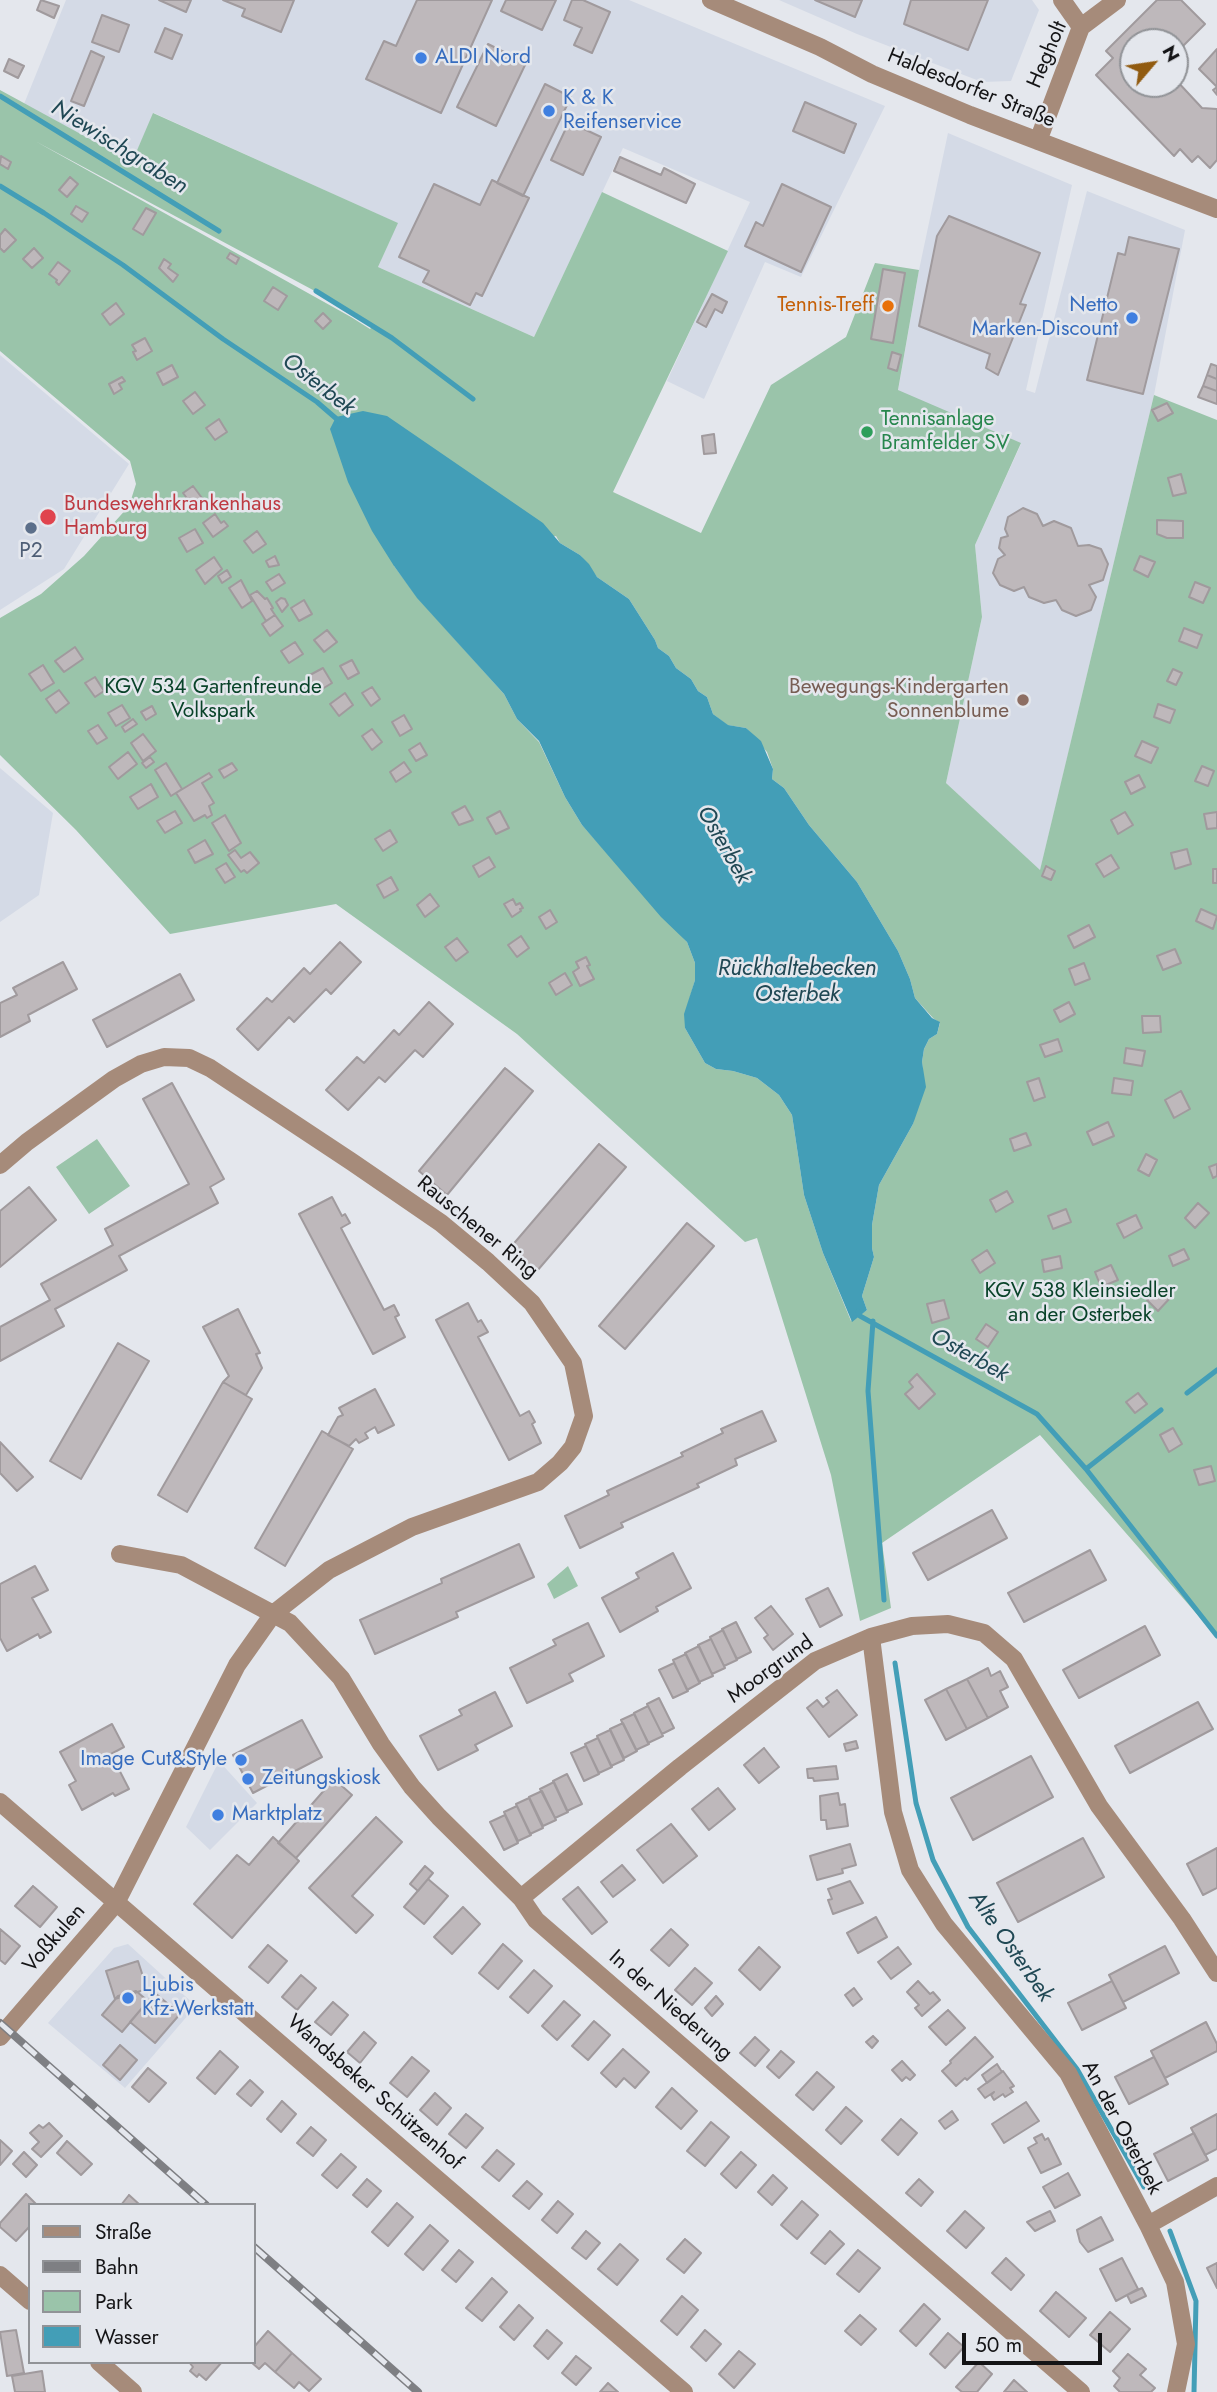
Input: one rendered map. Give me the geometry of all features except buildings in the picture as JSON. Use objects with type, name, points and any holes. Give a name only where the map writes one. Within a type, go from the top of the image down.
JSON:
[{"type":"street","name":"Haldesdorfer Straße","points":[[711,0],[820,47],[872,74],[1217,209]]},
{"type":"street","points":[[1062,0],[1081,27]]},
{"type":"street","name":"Hegholt","points":[[1038,141],[1081,27],[1117,0]]},
{"type":"street","name":"Rauschener Ring","points":[[0,1165],[114,1079],[141,1064],[164,1057],[189,1058],[210,1068],[441,1223],[488,1262],[532,1303],[573,1363],[584,1416],[573,1447],[560,1463],[538,1482],[412,1527],[329,1570],[273,1614],[237,1665],[116,1903]]},
{"type":"street","points":[[120,1554],[181,1565],[273,1614]]},
{"type":"street","name":"In der Niederung","points":[[273,1614],[290,1623],[341,1678],[381,1744],[412,1787],[521,1898],[536,1920],[1081,2392]]},
{"type":"street","name":"Moorgrund","points":[[521,1898],[680,1767],[815,1661],[871,1637],[912,1626],[948,1624],[984,1633],[1014,1659],[1099,1806],[1182,1919],[1217,1973]]},
{"type":"street","name":"An der Osterbek","points":[[871,1637],[893,1812],[910,1870],[944,1924],[1068,2073],[1148,2225],[1175,2282],[1186,2344],[1175,2392]]},
{"type":"street","name":"Wandsbeker Schützenhof","points":[[0,1802],[684,2392]]},
{"type":"street","name":"Voßkulen","points":[[0,2036],[116,1903]]},
{"type":"street","points":[[1148,2225],[1217,2186]]},
{"type":"street","points":[[0,2275],[28,2299]]},
{"type":"street","points":[[101,2364],[132,2392]]},
{"type":"shaded area","points":[[66,0],[629,0],[885,106],[801,277],[765,262],[704,399],[667,381],[750,202],[623,148],[534,337],[378,267],[397,223],[154,113],[132,162],[24,104]]},
{"type":"shaded area","points":[[779,0],[1032,0],[1039,10],[1011,81],[982,82],[857,34]]},
{"type":"shaded area","points":[[948,133],[1072,185],[1026,390],[1035,393],[1087,191],[1185,230],[1154,395],[1040,871],[946,783],[982,617],[975,545],[1021,444],[898,391],[919,270]]},
{"type":"shaded area","name":"Bundeswehrkrankenhaus Hamburg","points":[[0,355],[129,464],[64,569],[0,610]]},
{"type":"shaded area","points":[[0,768],[53,813],[39,895],[0,922]]},
{"type":"shaded area","name":"Marktplatz","points":[[219,1761],[257,1803],[210,1850],[186,1827]]},
{"type":"shaded area","points":[[128,1944],[196,2006],[125,2088],[48,2023],[114,1948]]},
{"type":"green space","points":[[0,90],[132,162],[153,113],[398,223],[378,267],[534,337],[602,192],[728,251],[613,492],[701,533],[771,385],[846,337],[875,263],[919,270],[898,390],[1021,443],[975,545],[982,617],[946,783],[1040,870],[1154,395],[1217,420],[1217,1637],[1040,1435],[882,1543],[891,1608],[860,1621],[831,1475],[757,1238],[745,1242],[517,1034],[336,904],[170,934],[76,830],[0,755],[0,618],[41,594],[84,556],[129,506],[136,484],[130,461],[0,351]],"holes":[[[35,141],[354,312],[374,325],[370,329]],[[556,536],[560,543],[580,555],[597,577],[629,599],[658,648],[669,656],[676,668],[691,679],[698,691],[707,697],[713,714],[727,725],[746,728],[767,752],[773,769],[772,779],[784,788],[809,825],[857,882],[898,951],[915,998],[940,1023],[937,1034],[929,1039],[924,1049],[923,1073],[913,1124],[879,1185],[872,1225],[874,1257],[862,1296],[867,1310],[851,1321],[823,1253],[804,1195],[792,1115],[779,1095],[757,1078],[716,1069],[705,1063],[685,1028],[685,1014],[695,980],[695,963],[687,942],[582,825],[565,797],[539,742],[517,719],[504,694],[418,598],[394,566]]]},
{"type":"green space","points":[[97,1139],[130,1186],[89,1214],[56,1167]]},
{"type":"green space","points":[[568,1566],[578,1586],[554,1599],[547,1584]]},
{"type":"water","name":"Rückhaltebecken Osterbek","points":[[363,411],[387,416],[543,523],[560,543],[589,564],[597,577],[629,599],[658,648],[669,656],[676,668],[691,679],[698,691],[707,697],[713,714],[728,725],[746,728],[761,741],[773,769],[772,779],[784,788],[809,825],[857,882],[898,951],[915,998],[932,1018],[940,1022],[937,1034],[929,1039],[924,1049],[922,1062],[926,1087],[913,1124],[879,1185],[872,1225],[874,1257],[862,1296],[867,1310],[852,1322],[823,1253],[804,1195],[792,1115],[779,1095],[757,1078],[716,1069],[705,1063],[685,1028],[684,1014],[695,980],[695,963],[687,942],[661,917],[582,825],[565,797],[539,741],[517,719],[504,694],[417,598],[372,531],[348,482],[330,429],[336,417]]},
{"type":"waterway","name":"Niewischgraben","points":[[0,96],[219,231]]},
{"type":"waterway","name":"Osterbek","points":[[0,186],[123,265],[223,339],[317,402],[339,421]]},
{"type":"waterway","name":"Niewischgraben","points":[[316,291],[392,338],[473,399]]},
{"type":"waterway","name":"Osterbek","points":[[858,1311],[860,1316],[1037,1414],[1086,1469],[1217,1636]]},
{"type":"waterway","name":"Alte Osterbek","points":[[873,1321],[868,1391],[884,1600]]},
{"type":"waterway","points":[[1187,1393],[1217,1370]]},
{"type":"waterway","points":[[1086,1469],[1161,1410]]},
{"type":"waterway","name":"Alte Osterbek","points":[[895,1663],[916,1803],[933,1860],[968,1927],[1077,2069],[1144,2187]]},
{"type":"waterway","name":"Alte Osterbek","points":[[1170,2231],[1196,2301],[1194,2392]]},
{"type":"railway","points":[[0,2023],[204,2203]]},
{"type":"railway","points":[[256,2249],[418,2392]]},
{"type":"place","name":"ALDI Nord","points":[[421,58]]},
{"type":"place","name":"K & K Reifenservice","points":[[549,111]]},
{"type":"place","name":"Tennis-Treff","points":[[888,306]]},
{"type":"place","name":"Netto Marken-Discount","points":[[1132,318]]},
{"type":"place","name":"Tennisanlage Bramfelder SV","points":[[867,432]]},
{"type":"place","name":"Bundeswehrkrankenhaus Hamburg","points":[[48,517]]},
{"type":"place","name":"P2","points":[[31,528]]},
{"type":"place","name":"Bewegungs-Kindergarten Sonnenblume","points":[[1023,700]]},
{"type":"place","name":"Image Cut&Style","points":[[241,1760]]},
{"type":"place","name":"Zeitungskiosk","points":[[248,1779]]},
{"type":"place","name":"Marktplatz","points":[[218,1815]]},
{"type":"place","name":"Ljubis Kfz-Werkstatt","points":[[128,1998]]},
{"type":"park label","name":"KGV 534 Gartenfreunde Volkspark","points":[[213,700]]},
{"type":"park label","name":"KGV 538 Kleinsiedler an der Osterbek","points":[[1080,1304]]}]
